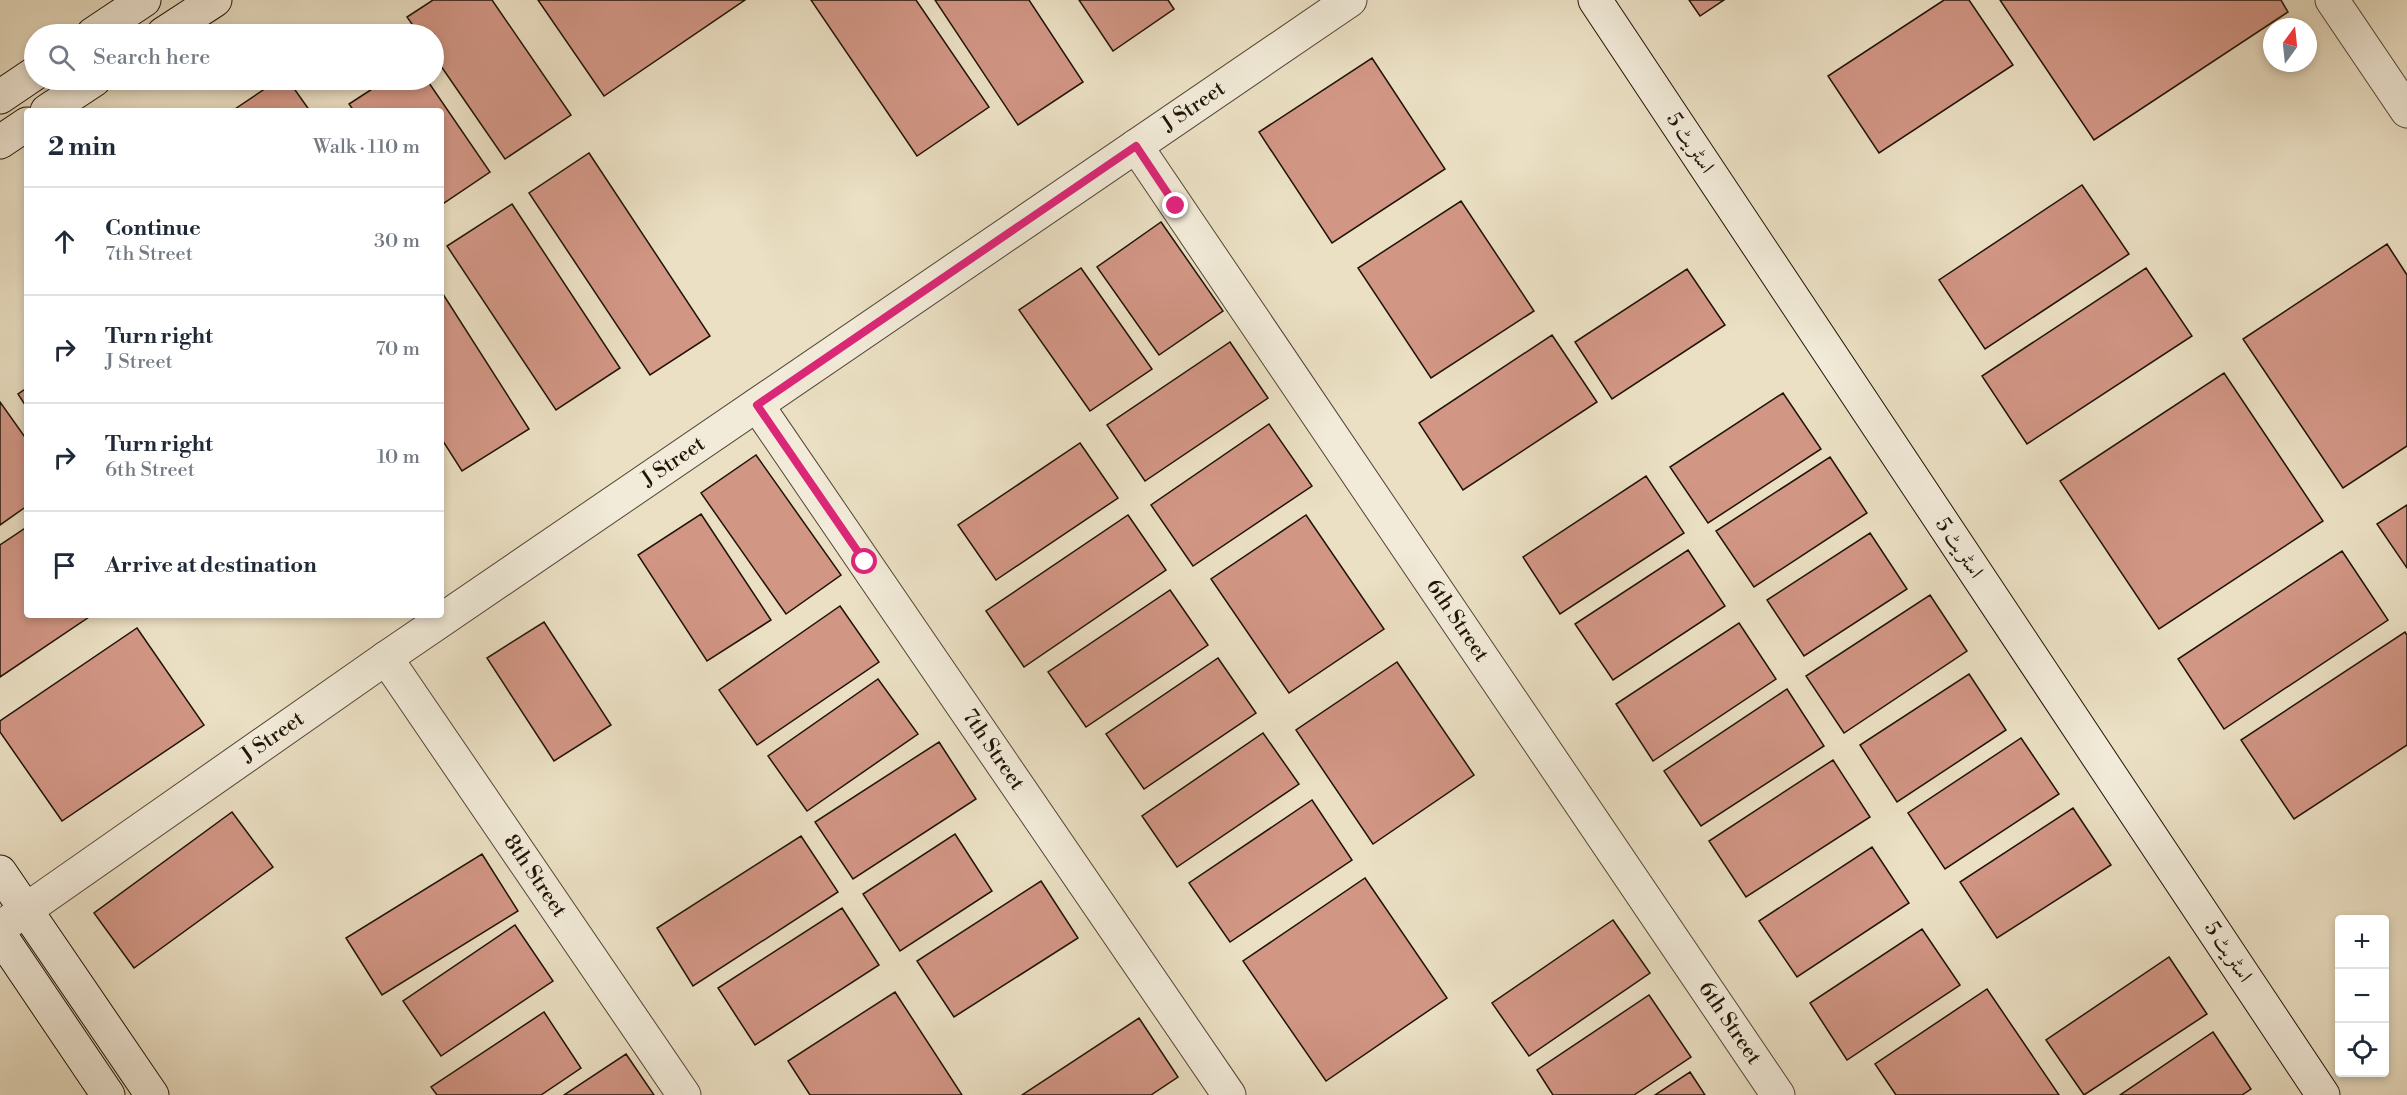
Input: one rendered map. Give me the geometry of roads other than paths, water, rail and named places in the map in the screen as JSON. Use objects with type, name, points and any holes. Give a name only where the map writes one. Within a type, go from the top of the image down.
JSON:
[{"type":"street","points":[[108,24],[144,0]]},
{"type":"street","points":[[178,24],[215,0]]},
{"type":"street","name":"J Street","points":[[12,919],[386,658],[1350,0]]},
{"type":"street","name":"اسٹریٹ 5","points":[[1595,0],[2323,1095]]},
{"type":"street","points":[[2332,0],[2407,111]]},
{"type":"street","points":[[0,97],[24,81]]},
{"type":"street","points":[[52,108],[79,90]]},
{"type":"street","points":[[0,142],[24,126]]},
{"type":"street","name":"6th Street","points":[[1136,146],[1778,1095]]},
{"type":"street","name":"7th Street","points":[[757,405],[1229,1095]]},
{"type":"street","name":"8th Street","points":[[386,658],[684,1095]]},
{"type":"street","points":[[0,872],[12,919],[152,1095]]},
{"type":"street","points":[[0,934],[108,1095]]}]
